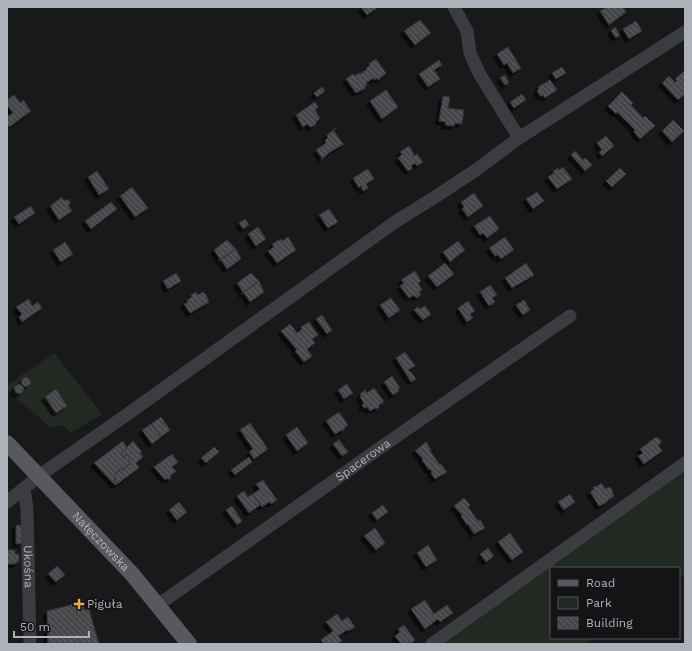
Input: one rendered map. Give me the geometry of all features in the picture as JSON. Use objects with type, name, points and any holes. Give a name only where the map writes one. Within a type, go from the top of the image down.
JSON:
[{"type":"main road","name":"Nałęczowska","points":[[7,443],[116,557],[158,605],[189,644]]},
{"type":"street","points":[[454,7],[468,32],[470,53],[479,73],[519,138]]},
{"type":"street","points":[[7,502],[39,476],[204,360],[395,222],[470,174],[519,138],[685,32]]},
{"type":"street","name":"Spacerowa","points":[[158,605],[381,447],[570,316]]},
{"type":"street","points":[[432,644],[685,463]]},
{"type":"street","name":"Ukośna","points":[[23,489],[27,509],[30,644]]},
{"type":"green space","points":[[54,353],[102,414],[71,433],[62,426],[51,428],[7,390],[7,385]]},
{"type":"green space","points":[[685,461],[685,574],[680,577],[680,567],[550,567],[550,639],[592,639],[584,644],[434,644]]},
{"type":"building","points":[[361,7],[376,7],[377,8],[367,15]]},
{"type":"building","points":[[607,7],[623,7],[626,12],[609,25],[600,11]]},
{"type":"building","points":[[420,20],[431,33],[415,45],[404,31]]},
{"type":"building","points":[[636,21],[642,31],[629,39],[623,29]]},
{"type":"building","points":[[615,27],[620,35],[616,38],[611,31]]},
{"type":"building","points":[[508,47],[521,68],[513,73],[507,63],[504,65],[497,54]]},
{"type":"building","points":[[376,59],[386,73],[378,80],[377,78],[374,80],[373,78],[366,83],[367,85],[364,87],[366,88],[356,93],[346,79],[353,74],[355,76],[359,73],[360,74],[367,69],[366,68],[370,65],[369,63]]},
{"type":"building","points":[[439,60],[442,65],[434,70],[440,79],[428,87],[419,74]]},
{"type":"building","points":[[562,67],[566,73],[556,79],[552,73]]},
{"type":"building","points":[[685,70],[685,94],[678,100],[662,83],[669,76],[675,82],[677,81],[675,79]]},
{"type":"building","points":[[505,75],[509,83],[505,85],[500,78]]},
{"type":"building","points":[[550,80],[557,90],[545,98],[543,95],[541,97],[537,91],[539,89],[538,87]]},
{"type":"building","points":[[322,87],[325,91],[317,97],[314,93]]},
{"type":"building","points":[[386,90],[398,107],[382,119],[370,101]]},
{"type":"building","points":[[622,92],[633,103],[631,105],[643,118],[645,116],[655,126],[640,139],[634,132],[635,130],[617,112],[616,114],[608,106]]},
{"type":"building","points":[[522,94],[526,100],[514,108],[510,102]]},
{"type":"building","points":[[14,95],[20,103],[23,100],[31,111],[9,127],[7,125],[7,117],[13,113],[7,105],[7,100]]},
{"type":"building","points":[[443,96],[450,97],[448,108],[464,110],[462,124],[455,123],[454,126],[445,125],[446,122],[439,121]]},
{"type":"building","points":[[315,102],[318,107],[315,110],[320,118],[312,127],[307,124],[303,127],[296,115]]},
{"type":"building","points":[[673,120],[684,131],[672,142],[662,131]]},
{"type":"building","points":[[336,128],[334,131],[344,144],[330,152],[321,160],[322,158],[316,150],[326,143],[325,140],[328,138],[327,135]]},
{"type":"building","points":[[606,136],[614,146],[602,156],[599,152],[602,150],[597,143]]},
{"type":"building","points":[[409,146],[414,154],[413,155],[414,156],[417,154],[423,162],[417,166],[415,163],[411,166],[413,168],[408,171],[398,158],[402,154],[400,152]]},
{"type":"building","points":[[575,151],[583,160],[585,158],[592,165],[585,171],[571,155]]},
{"type":"building","points":[[563,167],[572,179],[557,189],[548,177],[554,173],[553,171],[558,168],[559,170]]},
{"type":"building","points":[[620,168],[626,174],[612,187],[606,181]]},
{"type":"building","points":[[368,169],[374,179],[366,184],[368,188],[363,191],[361,186],[359,188],[353,178]]},
{"type":"building","points":[[97,171],[109,189],[99,195],[88,177]]},
{"type":"building","points":[[132,187],[148,208],[135,217],[120,196]]},
{"type":"building","points":[[537,192],[544,201],[533,209],[526,199]]},
{"type":"building","points":[[474,193],[483,206],[468,217],[462,209],[464,207],[461,202]]},
{"type":"building","points":[[62,197],[64,201],[67,199],[71,203],[68,205],[72,211],[59,220],[50,206]]},
{"type":"building","points":[[111,202],[117,209],[91,229],[85,221]]},
{"type":"building","points":[[31,206],[35,213],[19,224],[14,217]]},
{"type":"building","points":[[329,209],[338,222],[328,228],[319,215]]},
{"type":"building","points":[[490,216],[499,229],[487,238],[483,233],[480,235],[474,226]]},
{"type":"building","points":[[245,219],[249,225],[243,229],[239,223]]},
{"type":"building","points":[[258,227],[266,239],[256,246],[248,234]]},
{"type":"building","points":[[288,237],[296,250],[277,263],[268,251],[274,247],[272,244],[281,239],[282,241]]},
{"type":"building","points":[[505,237],[514,250],[501,259],[498,255],[495,256],[489,248]]},
{"type":"building","points":[[227,240],[236,249],[218,261],[220,259],[214,250]]},
{"type":"building","points":[[458,241],[465,250],[450,262],[443,252]]},
{"type":"building","points":[[65,242],[73,254],[61,262],[53,250]]},
{"type":"building","points":[[236,249],[241,259],[227,269],[221,260],[218,261]]},
{"type":"building","points":[[445,263],[454,274],[437,287],[428,276]]},
{"type":"building","points":[[526,263],[534,275],[512,288],[505,278]]},
{"type":"building","points":[[415,271],[421,281],[418,283],[422,290],[419,292],[421,295],[416,298],[414,295],[409,298],[400,286],[404,283],[401,280]]},
{"type":"building","points":[[176,273],[181,281],[168,289],[163,281]]},
{"type":"building","points":[[251,273],[259,281],[241,294],[243,292],[237,283]]},
{"type":"building","points":[[259,281],[264,292],[250,302],[244,293],[241,294]]},
{"type":"building","points":[[490,285],[497,295],[492,298],[495,302],[489,306],[480,292]]},
{"type":"building","points":[[196,292],[198,295],[203,292],[209,302],[190,313],[184,304],[192,297],[191,295]]},
{"type":"building","points":[[391,298],[400,310],[389,318],[380,305]]},
{"type":"building","points":[[29,299],[32,306],[38,302],[42,308],[22,322],[19,317],[22,314],[16,307]]},
{"type":"building","points":[[524,300],[530,310],[523,315],[516,305]]},
{"type":"building","points":[[468,301],[475,311],[470,314],[473,318],[467,322],[458,308]]},
{"type":"building","points":[[425,306],[431,314],[423,320],[414,310],[418,307],[420,309]]},
{"type":"building","points":[[322,315],[332,330],[327,334],[316,319]]},
{"type":"building","points":[[309,322],[318,335],[312,339],[315,343],[307,349],[312,356],[304,362],[295,351],[297,350],[281,331],[290,324],[297,333],[302,329],[301,327]]},
{"type":"building","points":[[405,352],[415,366],[408,370],[416,379],[411,382],[396,358]]},
{"type":"building","points":[[392,376],[400,388],[398,389],[399,391],[393,395],[384,382]]},
{"type":"building","points":[[26,377],[31,382],[26,387],[21,382]]},
{"type":"building","points":[[19,384],[24,389],[19,394],[14,389]]},
{"type":"building","points":[[347,384],[353,393],[344,399],[338,390]]},
{"type":"building","points":[[374,388],[384,402],[379,405],[377,409],[375,408],[370,411],[367,407],[364,408],[362,405],[364,403],[360,397],[360,394],[365,390],[367,393]]},
{"type":"building","points":[[56,389],[67,406],[56,413],[45,397]]},
{"type":"building","points":[[339,412],[348,425],[344,428],[344,430],[335,434],[326,421]]},
{"type":"building","points":[[161,417],[170,430],[161,437],[151,424]]},
{"type":"building","points":[[250,423],[268,449],[254,459],[249,452],[253,449],[240,430]]},
{"type":"building","points":[[151,424],[161,437],[152,444],[142,430]]},
{"type":"building","points":[[297,427],[308,443],[297,451],[286,435]]},
{"type":"building","points":[[656,437],[661,440],[661,443],[658,445],[662,451],[644,464],[638,456],[643,453],[640,449]]},
{"type":"building","points":[[339,440],[348,452],[342,456],[333,444]]},
{"type":"building","points":[[123,441],[127,448],[121,453],[124,457],[127,455],[130,458],[128,460],[131,463],[114,475],[116,477],[114,480],[117,484],[115,485],[94,463]]},
{"type":"building","points":[[133,441],[142,452],[140,453],[143,457],[136,463],[139,468],[117,484],[114,480],[116,477],[114,475],[131,463],[128,460],[130,458],[127,455],[124,457],[121,453]]},
{"type":"building","points":[[426,442],[431,450],[430,451],[447,472],[435,479],[430,469],[429,470],[422,460],[423,459],[415,451]]},
{"type":"building","points":[[214,447],[219,452],[206,463],[201,458]]},
{"type":"building","points":[[172,454],[178,462],[172,467],[176,471],[170,476],[171,478],[168,480],[167,478],[165,480],[154,467]]},
{"type":"building","points":[[249,457],[252,462],[235,475],[231,470]]},
{"type":"building","points":[[263,480],[277,500],[271,504],[269,502],[262,507],[253,494],[260,489],[256,484]]},
{"type":"building","points":[[601,483],[606,489],[608,487],[611,488],[614,496],[599,506],[590,492],[594,489],[593,487],[598,486]]},
{"type":"building","points":[[244,491],[248,497],[253,494],[260,505],[249,513],[237,496]]},
{"type":"building","points":[[570,494],[575,502],[564,510],[558,502]]},
{"type":"building","points":[[464,498],[470,505],[468,507],[485,528],[474,534],[461,516],[462,515],[454,506]]},
{"type":"building","points":[[179,502],[187,512],[177,520],[169,510]]},
{"type":"building","points":[[383,505],[388,512],[377,520],[372,513]]},
{"type":"building","points":[[232,506],[242,521],[237,525],[226,510]]},
{"type":"building","points":[[16,525],[22,525],[22,543],[16,544]]},
{"type":"building","points":[[375,528],[385,543],[376,550],[364,536]]},
{"type":"building","points":[[510,533],[523,552],[512,560],[498,542]]},
{"type":"building","points":[[428,545],[437,560],[426,567],[417,553]]},
{"type":"building","points":[[488,548],[494,556],[486,562],[480,554]]},
{"type":"building","points":[[7,550],[15,550],[15,554],[19,554],[19,562],[16,562],[16,564],[7,564]]},
{"type":"building","points":[[57,566],[65,575],[56,582],[48,574]]},
{"type":"building","points":[[425,600],[434,614],[447,605],[453,613],[440,622],[438,619],[425,629],[411,609]]},
{"type":"building","points":[[82,602],[84,610],[89,609],[99,644],[48,644],[47,611]]},
{"type":"building","points":[[337,614],[342,621],[348,617],[355,627],[338,636],[342,641],[337,644],[324,644],[321,640],[333,631],[326,622]]},
{"type":"building","points":[[404,625],[415,640],[410,644],[408,642],[406,644],[401,644],[395,636],[400,632],[398,629]]},
{"type":"place","name":"Piguła","points":[[79,604]]}]
